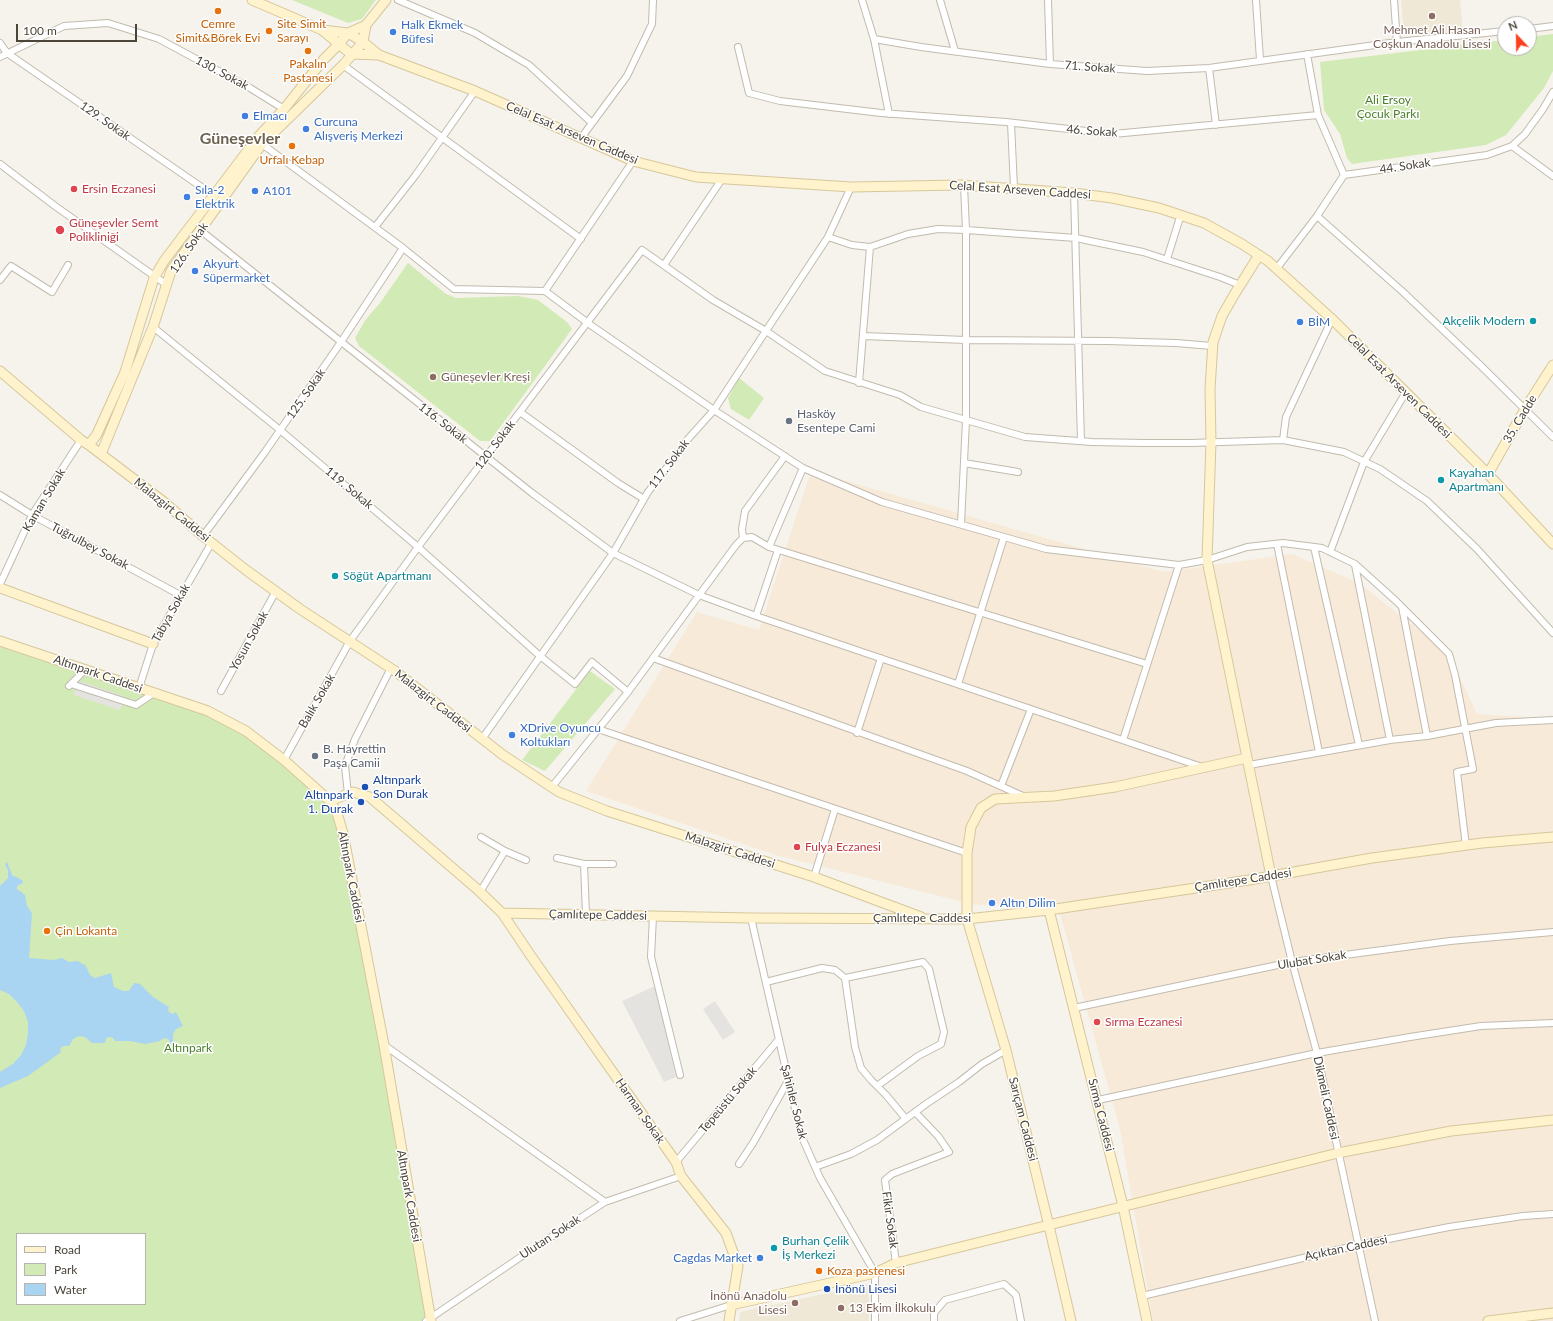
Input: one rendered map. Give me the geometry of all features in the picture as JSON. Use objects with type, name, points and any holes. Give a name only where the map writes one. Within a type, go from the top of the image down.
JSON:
[{"type":"street","points":[[252,0],[322,30],[351,54],[379,55]]},
{"type":"street","points":[[363,42],[366,25],[386,0]]},
{"type":"street","points":[[398,0],[475,33],[529,64],[592,123]]},
{"type":"street","points":[[581,138],[627,76],[652,24],[653,0]]},
{"type":"street","points":[[862,0],[874,39],[889,114]]},
{"type":"street","points":[[940,0],[955,51]]},
{"type":"street","points":[[1048,0],[1050,64]]},
{"type":"street","points":[[1256,0],[1260,60]]},
{"type":"street","points":[[1394,0],[1397,42]]},
{"type":"street","name":"130. Sokak","points":[[0,57],[64,26],[108,23],[159,39],[250,88],[284,109]]},
{"type":"street","name":"126. Sokak","points":[[85,443],[97,434],[125,372],[154,278],[164,261],[258,136],[284,109],[324,59],[348,33],[366,25]]},
{"type":"street","points":[[1537,28],[1553,26]]},
{"type":"street","points":[[322,30],[348,33],[363,42],[379,55]]},
{"type":"street","name":"71. Sokak","points":[[874,39],[1050,64],[1147,71],[1209,68],[1397,42],[1497,32]]},
{"type":"street","name":"126. Sokak","points":[[101,454],[153,326],[172,271],[262,144],[343,65],[363,42]]},
{"type":"street","name":"129. Sokak","points":[[0,43],[7,53],[213,195]]},
{"type":"street","name":"46. Sokak","points":[[738,47],[749,93],[780,101],[889,114],[1011,123],[1113,134],[1318,115]]},
{"type":"street","points":[[1277,268],[1317,216],[1344,175],[1318,115],[1307,54]]},
{"type":"street","name":"Celal Esat Arseven Caddesi","points":[[379,55],[475,92],[633,161],[696,177],[851,186],[964,185],[1014,188],[1074,193],[1134,202],[1181,214],[1222,232],[1277,268],[1332,319],[1406,392],[1488,474],[1553,544]]},
{"type":"street","points":[[343,65],[581,239]]},
{"type":"street","points":[[1209,68],[1216,125]]},
{"type":"street","points":[[375,227],[475,92]]},
{"type":"street","name":"44. Sokak","points":[[1344,175],[1487,155],[1512,146],[1525,134],[1553,92]]},
{"type":"street","points":[[1011,123],[1014,188]]},
{"type":"street","points":[[262,144],[403,248],[454,289],[545,291],[588,323],[714,410],[802,468],[882,502],[1046,549],[1179,565],[1207,560],[1248,547],[1283,543],[1322,548],[1355,564],[1402,607],[1448,654],[1455,675],[1474,769],[1457,772],[1466,846]]},
{"type":"street","points":[[1512,146],[1553,176]]},
{"type":"street","points":[[545,291],[633,161]]},
{"type":"street","points":[[0,164],[166,286]]},
{"type":"street","points":[[722,178],[664,265],[713,300],[766,331],[825,370],[859,383],[900,395],[921,407],[1025,437],[1081,441],[1211,442],[1283,440],[1344,452],[1380,469],[1427,501],[1476,549],[1553,633]]},
{"type":"street","points":[[961,524],[966,420],[966,230],[964,185]]},
{"type":"street","name":"117. Sokak","points":[[482,739],[613,553],[644,499],[688,439],[714,410],[828,237],[851,186]]},
{"type":"street","points":[[1074,193],[1081,441]]},
{"type":"street","points":[[1167,259],[1181,214]]},
{"type":"street","points":[[1317,216],[1403,292],[1553,437]]},
{"type":"street","points":[[828,237],[852,246],[870,247],[908,234],[938,229],[1076,238],[1143,252],[1167,259],[1220,277],[1240,286]]},
{"type":"street","name":"116. Sokak","points":[[200,230],[532,493],[613,553],[699,595],[756,616],[1204,768]]},
{"type":"street","points":[[859,383],[870,247]]},
{"type":"street","name":"125. Sokak","points":[[203,536],[342,342],[403,248]]},
{"type":"street","name":"120. Sokak","points":[[350,641],[418,547],[642,250],[664,265]]},
{"type":"street","points":[[1259,255],[1222,316],[1212,346],[1210,389],[1211,442],[1207,560],[1271,876]]},
{"type":"street","points":[[0,280],[11,266],[52,292],[68,265]]},
{"type":"street","points":[[1283,440],[1286,417],[1332,319]]},
{"type":"street","name":"119. Sokak","points":[[153,326],[280,430],[418,547],[540,656],[575,684],[592,662],[628,692]]},
{"type":"street","points":[[863,336],[966,340],[1107,341],[1176,343],[1212,346]]},
{"type":"street","name":"35. Cadde","points":[[1488,474],[1525,409],[1553,365]]},
{"type":"street","name":"Malazgirt Caddesi","points":[[0,371],[85,443],[164,502],[203,536],[276,591],[391,668],[503,755],[551,788],[607,811],[814,877],[927,919]]},
{"type":"street","points":[[1330,552],[1364,462],[1406,392]]},
{"type":"street","points":[[520,412],[618,483],[644,499]]},
{"type":"street","name":"Kaman Sokak","points":[[0,584],[32,515],[85,443]]},
{"type":"street","points":[[744,538],[742,529],[745,511],[785,456]]},
{"type":"street","points":[[964,463],[1018,472]]},
{"type":"street","points":[[769,547],[802,468]]},
{"type":"street","name":"Tuğrulbey Sokak","points":[[0,495],[32,515],[180,595]]},
{"type":"street","points":[[958,684],[1004,536]]},
{"type":"street","points":[[551,788],[628,692],[736,545],[744,538],[752,537],[769,547],[778,550],[1147,664]]},
{"type":"street","name":"Tabya Sokak","points":[[139,688],[153,644],[212,542]]},
{"type":"street","points":[[1277,544],[1320,752]]},
{"type":"street","points":[[1314,547],[1359,745]]},
{"type":"street","points":[[756,616],[778,550]]},
{"type":"street","points":[[1355,564],[1390,740]]},
{"type":"street","points":[[1122,740],[1179,565]]},
{"type":"street","points":[[0,588],[153,644]]},
{"type":"street","name":"Yosun Sokak","points":[[221,690],[276,591]]},
{"type":"street","points":[[1402,607],[1427,736]]},
{"type":"street","name":"Altınpark Caddesi","points":[[0,641],[208,711],[246,731],[284,760],[330,801],[337,813],[343,833],[384,1045],[429,1320]]},
{"type":"street","name":"Balık Sokak","points":[[284,760],[350,641]]},
{"type":"street","points":[[652,658],[857,733],[967,771],[1026,797]]},
{"type":"street","points":[[857,733],[881,658]]},
{"type":"street","points":[[348,794],[345,766],[355,739],[391,668]]},
{"type":"street","points":[[85,670],[70,685],[136,705],[154,693]]},
{"type":"street","points":[[1001,786],[1031,709]]},
{"type":"street","points":[[1248,762],[1466,730],[1496,723],[1553,720],[1553,714]]},
{"type":"street","points":[[598,729],[967,853]]},
{"type":"street","name":"Sarıçam Caddesi","points":[[1071,1321],[1006,1050],[967,919],[967,853],[971,827],[981,808],[995,799],[1054,796],[1115,787],[1204,768],[1248,762]]},
{"type":"street","points":[[330,801],[353,792],[370,797],[480,892],[502,913]]},
{"type":"street","points":[[814,877],[835,809]]},
{"type":"street","points":[[481,837],[505,851],[526,860]]},
{"type":"street","name":"Çamlıtepe Caddesi","points":[[502,913],[751,918],[967,919],[1049,910],[1271,876],[1372,858],[1553,837]]},
{"type":"street","points":[[480,892],[505,851]]},
{"type":"street","points":[[557,858],[584,864],[613,864]]},
{"type":"street","points":[[584,864],[586,914]]},
{"type":"street","name":"Dikmeli Caddesi","points":[[1271,876],[1317,1054],[1375,1321]]},
{"type":"street","name":"Sırma Caddesi","points":[[1049,910],[1098,1100],[1123,1206],[1147,1321]]},
{"type":"street","name":"Harman Sokak","points":[[502,913],[676,1162],[681,1176],[726,1233],[738,1266],[729,1321]]},
{"type":"street","points":[[653,916],[651,957],[680,1075]]},
{"type":"street","name":"Şahinler Sokak","points":[[751,918],[801,1135],[820,1178],[875,1273]]},
{"type":"street","name":"Ulubat Sokak","points":[[1074,1008],[1292,962],[1450,941],[1553,932]]},
{"type":"street","points":[[845,978],[923,962],[929,969],[944,1032],[941,1044],[918,1056],[877,1086]]},
{"type":"street","points":[[766,982],[822,968],[835,970],[845,978],[855,1047],[861,1068],[906,1119]]},
{"type":"street","points":[[1098,1100],[1317,1054],[1481,1026],[1553,1023]]},
{"type":"street","name":"Tepeüstü Sokak","points":[[676,1162],[779,1039]]},
{"type":"street","points":[[384,1045],[605,1202]]},
{"type":"street","points":[[815,1167],[851,1154],[877,1140],[982,1064],[1006,1050]]},
{"type":"street","points":[[739,1164],[753,1143],[788,1081]]},
{"type":"street","name":"Fikir Sokak","points":[[896,1263],[885,1180],[892,1174],[949,1152],[938,1136],[915,1112]]},
{"type":"street","points":[[680,1321],[731,1305],[875,1273],[896,1263],[1338,1153],[1451,1131],[1553,1120]]},
{"type":"street","name":"Ulutan Sokak","points":[[429,1320],[528,1252],[605,1202],[681,1176]]},
{"type":"street","name":"Açıktan Caddesi","points":[[1142,1296],[1358,1245],[1449,1227],[1523,1216],[1553,1214]]},
{"type":"street","points":[[875,1273],[875,1321]]},
{"type":"street","points":[[934,1321],[934,1313],[946,1300],[1004,1284],[1016,1295],[1021,1321]]},
{"type":"street","points":[[1488,1321],[1553,1313]]},
{"type":"shaded area","name":"Mehmet Ali Hasan Coşkun Anadolu Lisesi","points":[[1401,0],[1460,0],[1463,32],[1404,36]]},
{"type":"shaded area","points":[[811,471],[1164,572],[1292,554],[1359,583],[1449,654],[1477,714],[1553,719],[1553,1321],[1153,1321],[1120,1129],[1057,903],[978,905],[947,898],[776,855],[586,791],[697,612],[759,630]]},
{"type":"shaded area","points":[[79,681],[124,696],[120,710],[74,695]]},
{"type":"shaded area","points":[[655,986],[676,1077],[664,1082],[622,1001]]},
{"type":"shaded area","points":[[715,1001],[735,1032],[723,1040],[703,1009]]},
{"type":"shaded area","points":[[869,1284],[869,1321],[739,1321],[740,1312]]},
{"type":"green space","points":[[292,0],[376,0],[362,19],[348,23]]},
{"type":"green space","name":"Ali Ersoy Çocuk Parkı","points":[[1553,34],[1553,71],[1544,88],[1506,135],[1486,145],[1352,164],[1347,158],[1340,134],[1324,110],[1320,62],[1497,41],[1497,56],[1537,56],[1537,36]]},
{"type":"green space","points":[[408,263],[446,294],[456,298],[518,296],[538,300],[567,322],[572,329],[490,441],[480,441],[359,346],[355,338],[366,319],[380,303]]},
{"type":"green space","points":[[739,378],[764,398],[749,420],[731,409],[728,398]]},
{"type":"green space","name":"Altınpark","points":[[0,641],[208,711],[246,731],[337,813],[431,1321],[0,1321]]},
{"type":"green space","points":[[590,671],[615,689],[545,771],[522,760]]},
{"type":"water","points":[[7,862],[12,875],[22,880],[23,883],[17,886],[17,889],[25,895],[27,906],[32,913],[29,958],[54,960],[62,958],[69,962],[78,961],[86,966],[90,975],[95,978],[111,973],[114,987],[123,991],[129,991],[134,983],[140,984],[153,997],[169,1007],[168,1010],[170,1013],[173,1014],[176,1012],[183,1026],[176,1029],[173,1034],[173,1040],[177,1047],[175,1049],[166,1038],[160,1041],[145,1044],[130,1041],[115,1041],[110,1037],[106,1038],[105,1043],[92,1043],[85,1037],[79,1036],[73,1039],[69,1046],[63,1046],[60,1049],[61,1052],[28,1076],[0,1088],[0,1072],[13,1064],[21,1055],[26,1045],[28,1033],[28,1022],[24,1011],[9,994],[0,990],[0,886],[8,878],[8,870],[5,864]]},
{"type":"place","name":"Cemre Simit&Börek Evi","points":[[218,11]]},
{"type":"place","name":"Mehmet Ali Hasan Coşkun Anadolu Lisesi","points":[[1432,16]]},
{"type":"place","name":"Site Simit Sarayı","points":[[269,31]]},
{"type":"place","name":"Halk Ekmek Büfesi","points":[[393,32]]},
{"type":"place","name":"Pakalın Pastanesi","points":[[308,51]]},
{"type":"place","name":"Elmacı","points":[[245,116]]},
{"type":"place","name":"Curcuna Alışveriş Merkezi","points":[[306,129]]},
{"type":"place","name":"Urfalı Kebap","points":[[292,146]]},
{"type":"place","name":"Ersin Eczanesi","points":[[74,189]]},
{"type":"place","name":"A101","points":[[255,191]]},
{"type":"place","name":"Sıla-2 Elektrik","points":[[187,197]]},
{"type":"place","name":"Güneşevler Semt Polikliniği","points":[[60,230]]},
{"type":"place","name":"Akyurt Süpermarket","points":[[195,271]]},
{"type":"place","name":"Akçelik Modern","points":[[1533,321]]},
{"type":"place","name":"BİM","points":[[1300,322]]},
{"type":"place","name":"Güneşevler Kreşi","points":[[433,377]]},
{"type":"place","name":"Hasköy Esentepe Cami","points":[[789,421]]},
{"type":"place","name":"Kayahan Apartmanı","points":[[1441,480]]},
{"type":"place","name":"Söğüt Apartmanı","points":[[335,576]]},
{"type":"place","name":"XDrive Oyuncu Koltukları","points":[[512,735]]},
{"type":"place","name":"B. Hayrettin Paşa Camii","points":[[315,756]]},
{"type":"place","name":"Altınpark Son Durak","points":[[365,787]]},
{"type":"place","name":"Altınpark 1. Durak","points":[[361,802]]},
{"type":"place","name":"Fulya Eczanesi","points":[[797,847]]},
{"type":"place","name":"Altın Dilim","points":[[992,903]]},
{"type":"place","name":"Çin Lokanta","points":[[47,931]]},
{"type":"place","name":"Sırma Eczanesi","points":[[1097,1022]]},
{"type":"place","name":"Burhan Çelik İş Merkezi","points":[[774,1248]]},
{"type":"place","name":"Cagdas Market","points":[[760,1258]]},
{"type":"place","name":"Koza pastenesi","points":[[819,1271]]},
{"type":"place","name":"İnönü Lisesi","points":[[827,1289]]},
{"type":"place","name":"İnönü Anadolu Lisesi","points":[[795,1303]]},
{"type":"place","name":"13 Ekim İlkokulu","points":[[841,1308]]},
{"type":"district","name":"Güneşevler","points":[[240,139]]}]
